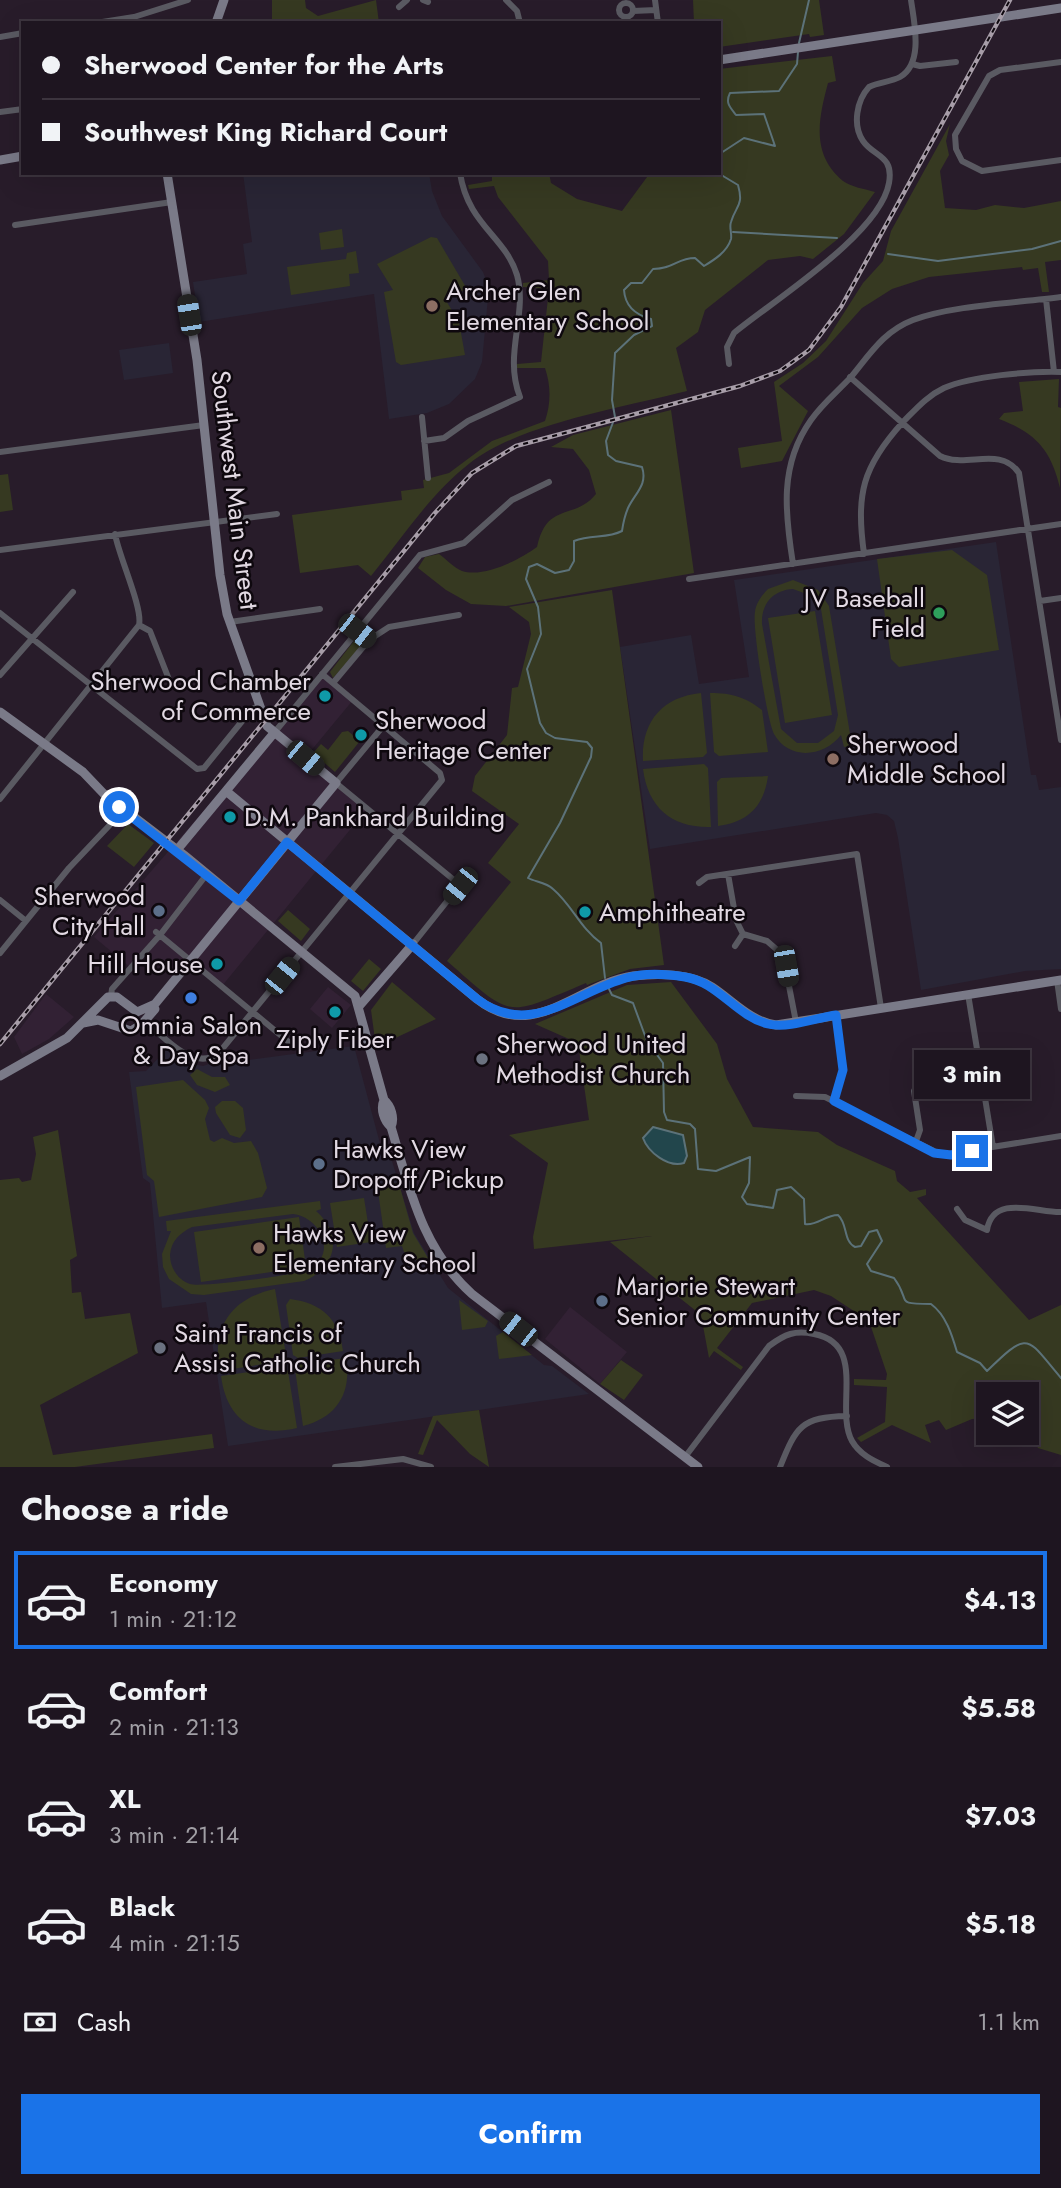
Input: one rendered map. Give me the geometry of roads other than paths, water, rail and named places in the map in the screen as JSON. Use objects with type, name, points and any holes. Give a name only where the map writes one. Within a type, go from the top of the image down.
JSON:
[{"type":"main road","points":[[217,21],[224,0]]},
{"type":"main road","points":[[721,60],[1061,8]]},
{"type":"main road","points":[[0,160],[21,156]]},
{"type":"main road","name":"Southwest Main Street","points":[[167,175],[204,425],[221,587],[230,622],[266,724],[336,783]]},
{"type":"main road","points":[[0,712],[87,775],[104,794],[207,874],[355,996],[360,1005],[367,1044],[386,1102],[382,1105],[386,1123],[393,1124],[423,1229],[437,1255],[456,1280],[698,1467]]},
{"type":"main road","points":[[177,850],[274,733]]},
{"type":"main road","points":[[83,1023],[96,1020],[128,1031],[142,1023],[336,783]]},
{"type":"main road","points":[[226,791],[484,1004],[507,1015],[534,1015],[633,976],[669,976],[706,983],[764,1022],[780,1025],[1059,980]]},
{"type":"main road","points":[[360,1005],[412,944]]},
{"type":"main road","points":[[0,1076],[66,1038],[111,996],[137,1013],[142,1023]]},
{"type":"main road","points":[[102,1003],[103,1014],[108,1023]]},
{"type":"main road","points":[[137,1013],[155,1004]]},
{"type":"street","points":[[109,21],[134,17],[188,0]]},
{"type":"street","points":[[399,7],[407,0]]},
{"type":"street","points":[[506,0],[517,10],[520,21]]},
{"type":"street","points":[[655,0],[658,21]]},
{"type":"street","points":[[729,363],[727,347],[734,333],[840,250],[874,211],[889,184],[889,172],[883,156],[863,142],[860,135],[858,104],[869,87],[897,79],[912,64],[915,53],[911,0]]},
{"type":"street","points":[[633,11],[656,10]]},
{"type":"street","points":[[0,37],[21,33]]},
{"type":"street","points":[[912,64],[920,66],[956,62]]},
{"type":"street","points":[[1061,62],[1000,71],[989,76],[959,127],[954,142],[962,161],[982,171],[1061,160]]},
{"type":"street","points":[[0,112],[21,109]]},
{"type":"street","points":[[424,441],[444,438],[468,421],[520,397],[512,360],[519,293],[516,273],[470,208],[461,175]]},
{"type":"street","points":[[15,225],[172,202]]},
{"type":"street","points":[[793,564],[785,509],[792,460],[812,418],[882,339],[916,318],[1061,298]]},
{"type":"street","points":[[864,554],[859,514],[866,476],[877,452],[924,400],[952,385],[1057,372],[1046,299]]},
{"type":"street","points":[[850,377],[929,450],[946,459],[965,461],[994,458],[1012,464],[1021,478],[1061,740]]},
{"type":"street","points":[[422,417],[428,478]]},
{"type":"street","points":[[0,452],[204,425]]},
{"type":"street","points":[[274,733],[420,555],[464,543],[512,500],[550,482]]},
{"type":"street","points":[[0,550],[277,514]]},
{"type":"street","points":[[689,579],[1061,524]]},
{"type":"street","points":[[0,799],[139,625],[137,605],[125,576],[115,534]]},
{"type":"street","points":[[0,675],[73,592]]},
{"type":"street","points":[[1040,601],[1061,598]]},
{"type":"street","points":[[230,622],[320,609]]},
{"type":"street","points":[[0,612],[185,760],[201,769],[252,709],[260,706]]},
{"type":"street","points":[[333,683],[369,640],[384,628],[458,615]]},
{"type":"street","points":[[139,625],[150,631],[170,682]]},
{"type":"street","points":[[357,631],[369,640]]},
{"type":"street","points":[[1051,673],[1061,671]]},
{"type":"street","points":[[142,1023],[187,1055],[206,1059],[223,1050],[443,778],[322,674]]},
{"type":"street","points":[[336,783],[384,725]]},
{"type":"street","name":"Southwest Main Street","points":[[336,783],[460,886],[412,944]]},
{"type":"street","points":[[0,953],[77,858],[124,810]]},
{"type":"street","points":[[699,883],[707,877],[856,854],[881,1008]]},
{"type":"street","points":[[111,996],[113,989],[207,874]]},
{"type":"street","points":[[727,874],[736,920],[743,934],[768,941],[783,955],[796,1022]]},
{"type":"street","points":[[0,900],[26,921]]},
{"type":"street","points":[[158,933],[290,1043]]},
{"type":"street","points":[[735,946],[743,934]]},
{"type":"street","points":[[1059,980],[1061,1009]]},
{"type":"street","points":[[968,994],[993,1147]]},
{"type":"street","points":[[834,1101],[843,1070],[836,1015]]},
{"type":"street","points":[[914,1091],[920,1130],[915,1143]]},
{"type":"street","points":[[796,1096],[815,1096],[834,1101],[942,1155],[1061,1136]]},
{"type":"street","points":[[957,1209],[965,1220],[987,1230],[993,1216],[1007,1208],[1061,1212]]},
{"type":"street","points":[[685,1457],[769,1346],[781,1336],[797,1331],[824,1336],[834,1343],[844,1357],[851,1440],[859,1450],[887,1467]]},
{"type":"street","points":[[780,1467],[792,1436],[804,1424],[821,1418],[847,1416]]},
{"type":"street","points":[[335,1467],[411,1459],[431,1467]]},
{"type":"waterway","points":[[799,43],[809,0]]},
{"type":"waterway","points":[[721,153],[744,138],[775,146],[764,114],[736,115],[728,100],[730,93],[779,91],[797,64],[798,52]]},
{"type":"waterway","points":[[605,978],[601,943],[553,889],[528,878],[560,823],[591,757],[592,748],[587,742],[555,738],[546,733],[540,723],[527,669],[541,634],[538,607],[526,579],[529,567],[537,564],[555,573],[569,570],[574,561],[574,541],[622,531],[627,511],[642,484],[643,473],[642,467],[616,461],[608,455],[606,441],[615,417],[612,400],[615,353],[634,335],[652,326],[651,319],[636,312],[629,305],[624,290],[631,283],[642,283],[653,269],[695,258],[704,266],[726,248],[731,239],[730,224],[740,201],[740,192],[738,185],[721,175]]},
{"type":"waterway","points":[[733,232],[837,238]]},
{"type":"waterway","points":[[888,254],[938,261],[1032,249],[1061,241]]},
{"type":"waterway","points":[[608,987],[612,995],[633,1003],[647,1041],[663,1063],[664,1112],[667,1120],[690,1124],[695,1129],[698,1169],[716,1171],[750,1157],[749,1183],[742,1197],[747,1204],[773,1208],[777,1190],[791,1187],[804,1199],[805,1224],[838,1215],[849,1241],[855,1247],[861,1246],[869,1232],[877,1230],[882,1241],[867,1264],[871,1271],[894,1278],[907,1302],[931,1304],[948,1326],[957,1352],[980,1363],[987,1371],[1012,1349],[1027,1343],[1041,1354],[1061,1378]]},
{"type":"railway","points":[[0,1044],[435,513],[472,473],[516,446],[740,386],[780,371],[809,350],[841,307],[1010,0]]},
{"type":"place","name":"Archer Glen Elementary School","points":[[432,306]]},
{"type":"place","name":"JV Baseball Field","points":[[939,613]]},
{"type":"place","name":"Sherwood Chamber of Commerce","points":[[325,696]]},
{"type":"place","name":"Sherwood Heritage Center","points":[[361,735]]},
{"type":"place","name":"Sherwood Middle School","points":[[833,759]]},
{"type":"place","name":"D.M. Pankhard Building","points":[[230,817]]},
{"type":"place","name":"Sherwood City Hall","points":[[159,911]]},
{"type":"place","name":"Amphitheatre","points":[[585,912]]},
{"type":"place","name":"Hill House","points":[[217,964]]},
{"type":"place","name":"Omnia Salon & Day Spa","points":[[191,998]]},
{"type":"place","name":"Ziply Fiber","points":[[335,1012]]},
{"type":"place","name":"Sherwood United Methodist Church","points":[[482,1059]]},
{"type":"place","name":"Hawks View Dropoff/Pickup","points":[[319,1164]]},
{"type":"place","name":"Hawks View Elementary School","points":[[259,1248]]},
{"type":"place","name":"Marjorie Stewart Senior Community Center","points":[[602,1301]]},
{"type":"place","name":"Saint Francis of Assisi Catholic Church","points":[[160,1348]]}]
